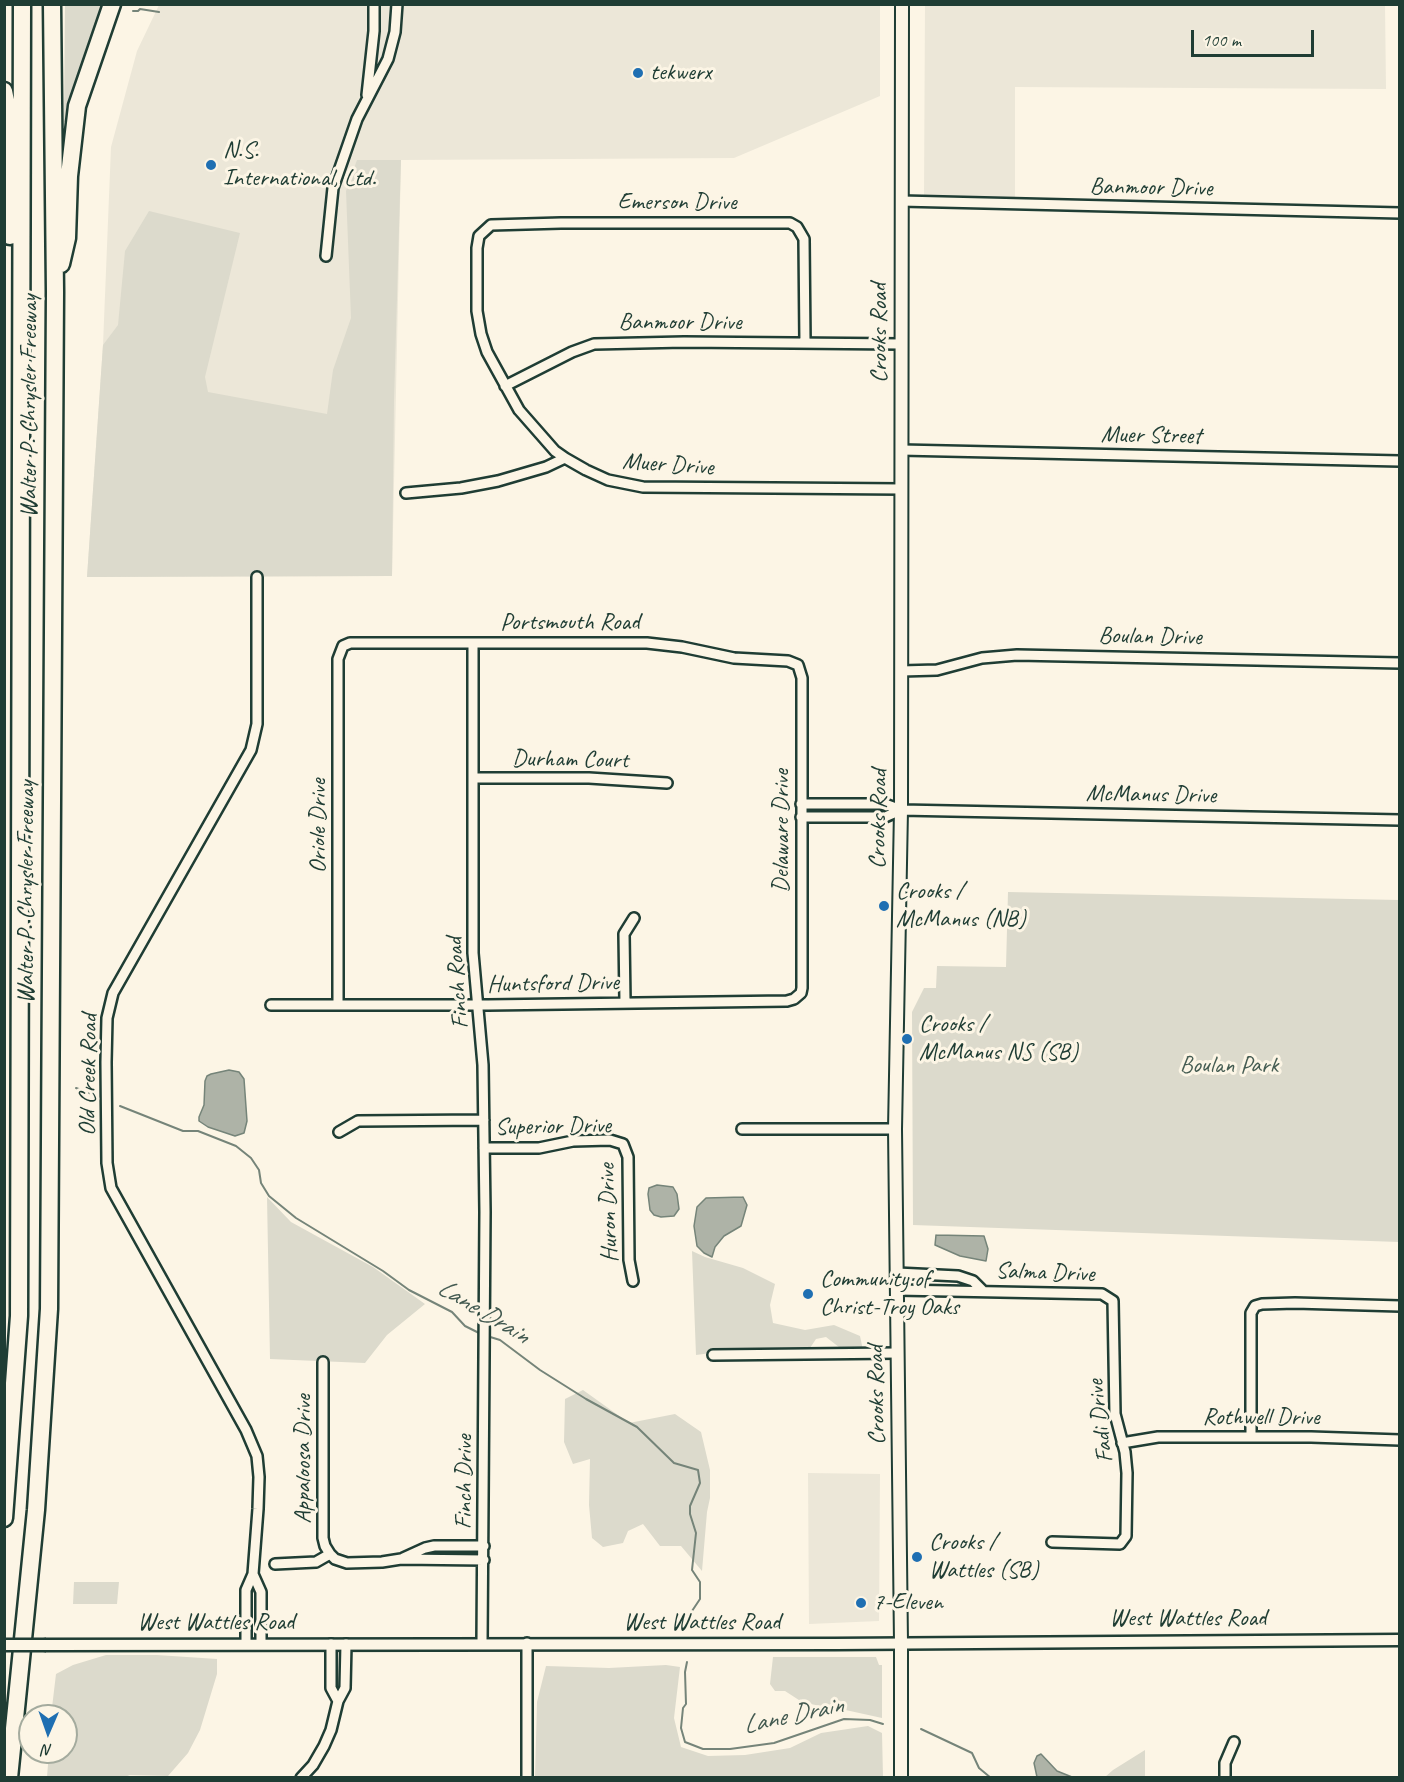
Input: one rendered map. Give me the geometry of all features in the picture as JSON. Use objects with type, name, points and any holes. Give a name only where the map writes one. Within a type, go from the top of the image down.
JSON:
[{"type":"highway","name":"Walter P. Chrysler Freeway","points":[[4,1518],[19,1316],[22,4]]},
{"type":"highway","name":"Walter P. Chrysler Freeway","points":[[9,1778],[36,1510],[49,1309],[55,292],[52,4]]},
{"type":"highway","points":[[55,292],[67,238],[69,176],[77,106],[112,4]]},
{"type":"highway","points":[[4,91],[9,116],[11,272],[21,323]]},
{"type":"main road","name":"Crooks Road","points":[[901,1778],[895,1129],[901,810],[902,4]]},
{"type":"street","points":[[367,98],[374,31],[374,4]]},
{"type":"street","points":[[326,256],[333,188],[357,119],[388,59],[395,32],[397,4]]},
{"type":"street","name":"Banmoor Drive","points":[[901,201],[1400,213]]},
{"type":"street","name":"Emerson Drive","points":[[477,273],[479,236],[487,228],[497,224],[790,223],[797,227],[804,239],[805,343]]},
{"type":"street","name":"Muer Drive","points":[[477,273],[479,327],[487,352],[505,386],[528,421],[555,451],[586,470],[608,480],[643,487],[902,489]]},
{"type":"street","name":"Banmoor Drive","points":[[505,386],[572,352],[594,344],[673,342],[901,344]]},
{"type":"street","name":"Muer Street","points":[[901,450],[1400,460]]},
{"type":"street","points":[[406,493],[461,489],[498,481],[546,467],[565,458]]},
{"type":"street","name":"Old Creek Road","points":[[246,1644],[246,1590],[253,1574],[259,1477],[256,1456],[241,1420],[111,1188],[107,1163],[106,1062],[107,1018],[113,993],[252,750],[257,724],[257,577]]},
{"type":"street","name":"Portsmouth Road","points":[[341,648],[350,643],[647,643],[734,657],[788,661],[798,666]]},
{"type":"street","name":"Finch Road","points":[[473,643],[473,953],[484,1120],[485,1321]]},
{"type":"street","name":"Oriole Drive","points":[[338,1005],[338,659],[341,648]]},
{"type":"street","name":"Boulan Drive","points":[[901,671],[937,670],[982,658],[1017,655],[1400,663]]},
{"type":"street","name":"Delaware Drive","points":[[798,666],[802,674],[801,988],[798,996]]},
{"type":"street","name":"Durham Court","points":[[473,778],[590,778],[667,783]]},
{"type":"street","points":[[801,804],[885,804],[901,810]]},
{"type":"street","points":[[801,817],[885,817],[901,810]]},
{"type":"street","name":"McManus Drive","points":[[901,810],[1400,820]]},
{"type":"street","points":[[625,1002],[624,934],[634,918]]},
{"type":"street","name":"Huntsford Drive","points":[[271,1005],[787,1001],[798,996]]},
{"type":"street","points":[[339,1132],[358,1121],[484,1120]]},
{"type":"street","points":[[742,1129],[895,1129]]},
{"type":"street","name":"Superior Drive","points":[[484,1148],[539,1148],[573,1141],[610,1140],[623,1144]]},
{"type":"street","name":"Huron Drive","points":[[623,1144],[628,1156],[628,1260],[633,1281]]},
{"type":"street","name":"Salma Drive","points":[[897,1274],[958,1276],[973,1281],[983,1291]]},
{"type":"street","name":"Salma Drive","points":[[898,1290],[1106,1295]]},
{"type":"street","name":"Fadi Drive","points":[[1052,1542],[1120,1544],[1125,1540],[1127,1532],[1127,1473],[1115,1414],[1114,1305],[1106,1295]]},
{"type":"street","points":[[1251,1437],[1251,1313],[1255,1306],[1295,1303],[1400,1306]]},
{"type":"street","name":"Finch Drive","points":[[482,1643],[485,1321]]},
{"type":"street","points":[[713,1355],[898,1353]]},
{"type":"street","name":"Appaloosa Drive","points":[[323,1362],[323,1538],[330,1554]]},
{"type":"street","name":"Rothwell Drive","points":[[1122,1443],[1158,1437],[1400,1440]]},
{"type":"street","points":[[401,1559],[434,1546],[484,1546]]},
{"type":"street","points":[[275,1564],[316,1562],[330,1554],[335,1559],[347,1563],[401,1559],[484,1560]]},
{"type":"street","name":"Old Creek Road","points":[[253,1574],[261,1592],[261,1644]]},
{"type":"street","name":"West Wattles Road","points":[[4,1645],[1400,1640]]},
{"type":"street","points":[[527,1643],[527,1778]]},
{"type":"street","points":[[331,1644],[331,1688],[338,1701]]},
{"type":"street","points":[[302,1778],[324,1746],[331,1730],[338,1701],[345,1688],[346,1644]]},
{"type":"street","points":[[1225,1778],[1225,1763],[1234,1742]]},
{"type":"shaded area","points":[[159,5],[880,5],[880,96],[734,158],[401,160],[392,576],[87,577],[103,345],[111,147],[137,51]]},
{"type":"shaded area","points":[[925,5],[1385,5],[1386,89],[1015,87],[1015,198],[924,196]]},
{"type":"shaded area","points":[[229,1070],[239,1072],[244,1079],[247,1121],[244,1133],[235,1136],[208,1127],[199,1121],[204,1105],[207,1076]]},
{"type":"shaded area","points":[[657,1185],[673,1187],[677,1194],[679,1209],[674,1216],[661,1217],[654,1215],[650,1210],[649,1188]]},
{"type":"shaded area","points":[[743,1197],[747,1205],[741,1226],[724,1236],[715,1247],[712,1257],[704,1253],[697,1246],[694,1226],[697,1207],[706,1198]]},
{"type":"shaded area","points":[[936,1235],[984,1236],[988,1249],[986,1261],[960,1256],[935,1245]]},
{"type":"shaded area","points":[[808,1473],[880,1474],[879,1621],[809,1624]]},
{"type":"shaded area","points":[[1041,1754],[1057,1771],[1072,1777],[1037,1777],[1034,1763],[1037,1756]]},
{"type":"green space","points":[[65,5],[104,5],[75,81],[67,122],[64,122]]},
{"type":"green space","points":[[357,160],[401,160],[392,576],[87,577],[103,345],[118,325],[125,251],[149,211],[240,233],[205,377],[208,392],[327,414],[333,370],[351,318],[346,191]]},
{"type":"green space","name":"Boulan Park","points":[[1008,892],[1399,900],[1399,1242],[913,1225],[912,1012],[924,988],[936,988],[937,966],[1006,967]]},
{"type":"green space","points":[[267,1197],[291,1222],[373,1267],[425,1304],[387,1335],[365,1363],[270,1359]]},
{"type":"green space","points":[[692,1251],[743,1268],[775,1284],[770,1305],[773,1323],[805,1330],[834,1325],[860,1336],[863,1350],[844,1351],[826,1337],[816,1339],[808,1351],[726,1351],[696,1355]]},
{"type":"green space","points":[[583,1390],[629,1423],[675,1414],[701,1432],[710,1470],[710,1498],[702,1571],[681,1546],[660,1546],[643,1524],[628,1531],[623,1543],[603,1547],[592,1538],[589,1505],[590,1459],[573,1464],[564,1442],[565,1399]]},
{"type":"green space","points":[[74,1582],[119,1582],[117,1604],[73,1604]]},
{"type":"green space","points":[[106,1655],[157,1655],[217,1659],[217,1674],[200,1730],[188,1753],[168,1776],[47,1777],[48,1764],[78,1764],[78,1704],[52,1704],[56,1674],[73,1665]]},
{"type":"green space","points":[[773,1657],[876,1657],[879,1665],[882,1665],[882,1718],[827,1704],[820,1706],[802,1702],[785,1691],[775,1691],[770,1684]]},
{"type":"green space","points":[[666,1665],[680,1667],[674,1718],[681,1747],[708,1756],[745,1755],[790,1748],[821,1733],[868,1726],[882,1733],[883,1777],[535,1777],[537,1702],[546,1666],[609,1668]]},
{"type":"green space","points":[[1145,1750],[1145,1777],[1105,1777],[1113,1770]]},
{"type":"waterway","points":[[133,11],[140,9],[159,12]]},
{"type":"waterway","name":"Lane Drain","points":[[76,1088],[92,1094]]},
{"type":"waterway","name":"Lane Drain","points":[[120,1106],[183,1131],[198,1131],[236,1146],[251,1158],[259,1170],[261,1183],[269,1196],[296,1218],[383,1271],[409,1290],[452,1312],[465,1326],[481,1334]]},
{"type":"waterway","name":"Lane Drain","points":[[487,1336],[500,1340],[540,1370],[637,1427],[674,1463],[698,1470],[700,1483],[690,1506],[690,1514],[696,1533],[692,1570],[700,1582],[700,1599],[686,1620]]},
{"type":"waterway","name":"Lane Drain","points":[[687,1662],[686,1704],[683,1708],[681,1728],[685,1742],[703,1749],[730,1749],[774,1743],[844,1719],[870,1720],[883,1724]]},
{"type":"waterway","name":"Lane Drain","points":[[921,1729],[972,1753],[979,1768],[991,1778]]},
{"type":"place","name":"tekwerx","points":[[638,73]]},
{"type":"place","name":"N.S. International, Ltd.","points":[[211,165]]},
{"type":"place","name":"Crooks / McManus (NB)","points":[[884,906]]},
{"type":"place","name":"Crooks / McManus NS (SB)","points":[[907,1039]]},
{"type":"place","name":"Community of Christ-Troy Oaks","points":[[808,1294]]},
{"type":"place","name":"Crooks / Wattles (SB)","points":[[917,1557]]},
{"type":"place","name":"7-Eleven","points":[[861,1603]]}]
